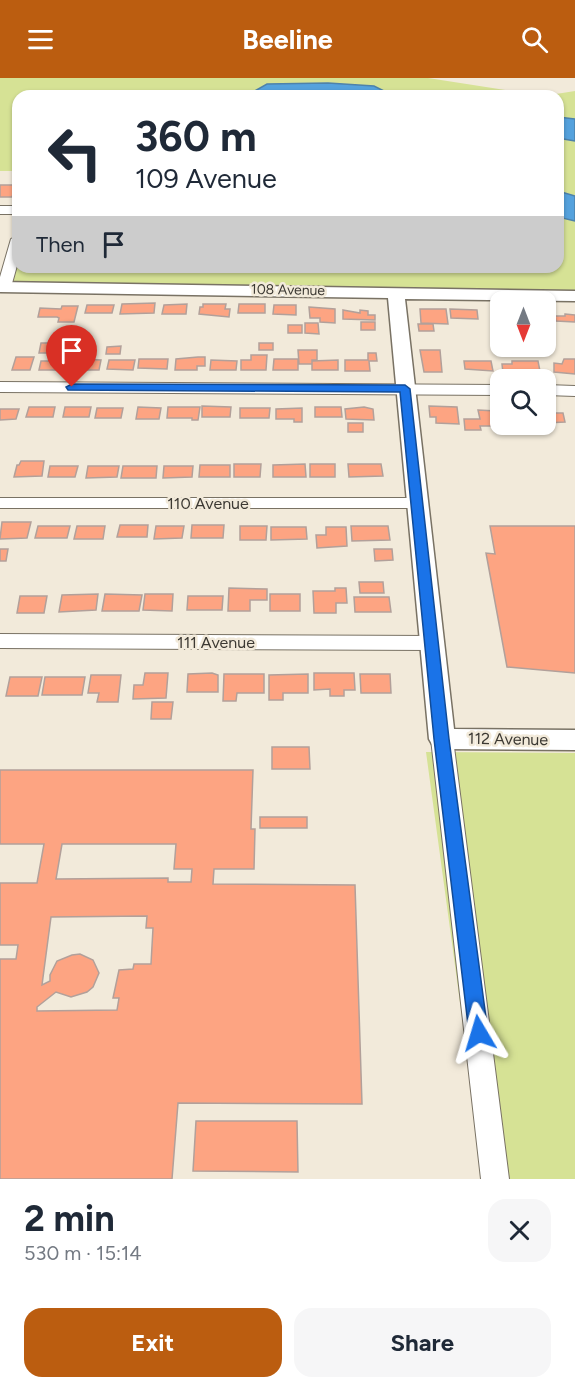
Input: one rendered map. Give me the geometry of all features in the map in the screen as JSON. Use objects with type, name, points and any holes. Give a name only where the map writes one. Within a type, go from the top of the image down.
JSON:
[{"type":"street","points":[[1,291],[12,257]]},
{"type":"street","name":"108 Avenue","points":[[1,291],[396,292],[575,296]]},
{"type":"street","points":[[396,292],[442,739],[495,1179]]},
{"type":"street","points":[[0,387],[490,390]]},
{"type":"street","points":[[556,390],[575,391]]},
{"type":"street","name":"110 Avenue","points":[[0,503],[417,503]]},
{"type":"street","name":"111 Avenue","points":[[0,641],[432,643]]},
{"type":"street","name":"112 Avenue","points":[[442,739],[575,740]]},
{"type":"green space","points":[[0,78],[428,78],[505,90],[12,90],[12,171],[0,171]]},
{"type":"green space","points":[[575,91],[575,295],[556,295],[556,291],[490,291],[490,294],[2,288],[12,256],[12,273],[564,273],[564,93]]},
{"type":"green space","points":[[426,752],[575,753],[575,1179],[484,1179]]},
{"type":"water","points":[[328,83],[374,86],[382,90],[256,90],[267,84]]},
{"type":"water","points":[[564,118],[575,119],[575,141],[564,139]]},
{"type":"water","points":[[564,193],[575,196],[575,221],[564,218]]},
{"type":"building","points":[[0,185],[12,185],[12,197],[0,197]]},
{"type":"building","points":[[155,303],[154,313],[120,314],[122,304]]},
{"type":"building","points":[[187,304],[186,314],[162,314],[164,305]]},
{"type":"building","points":[[203,304],[226,304],[225,309],[230,309],[229,317],[199,314]]},
{"type":"building","points":[[239,304],[265,304],[265,313],[238,313]]},
{"type":"building","points":[[87,305],[114,305],[112,313],[85,313]]},
{"type":"building","points":[[274,305],[296,305],[296,315],[273,314]]},
{"type":"building","points":[[62,306],[78,306],[74,322],[58,322],[57,317],[38,317],[40,308],[61,309]]},
{"type":"building","points":[[309,307],[335,309],[335,323],[320,322],[320,318],[310,318]]},
{"type":"building","points":[[420,309],[446,309],[448,324],[421,323]]},
{"type":"building","points":[[450,309],[477,310],[478,319],[451,318]]},
{"type":"building","points":[[343,310],[360,313],[360,310],[368,311],[368,315],[375,315],[375,320],[343,319]]},
{"type":"building","points":[[565,314],[575,315],[575,322],[556,321],[556,316],[565,316]]},
{"type":"building","points":[[361,322],[375,322],[375,330],[361,330]]},
{"type":"building","points":[[305,323],[318,323],[319,334],[305,333]]},
{"type":"building","points":[[418,324],[433,324],[434,331],[419,331]]},
{"type":"building","points":[[288,325],[302,325],[302,333],[288,333]]},
{"type":"building","points":[[41,343],[57,343],[55,353],[39,353]]},
{"type":"building","points":[[74,343],[88,343],[86,351],[73,351]]},
{"type":"building","points":[[259,343],[273,343],[273,350],[259,350]]},
{"type":"building","points":[[121,346],[120,354],[106,354],[107,347]]},
{"type":"building","points":[[298,350],[317,350],[317,360],[312,360],[312,364],[299,364]]},
{"type":"building","points":[[420,350],[440,350],[442,372],[424,372]]},
{"type":"building","points":[[368,353],[376,353],[377,361],[369,361],[370,371],[345,371],[345,360],[368,360]]},
{"type":"building","points":[[251,355],[267,355],[266,370],[241,370],[241,360],[251,360]]},
{"type":"building","points":[[16,357],[34,357],[30,370],[12,370]]},
{"type":"building","points":[[205,357],[205,366],[197,366],[197,370],[175,370],[176,359]]},
{"type":"building","points":[[75,359],[101,360],[99,370],[73,370]]},
{"type":"building","points":[[139,359],[168,359],[167,369],[138,368]]},
{"type":"building","points":[[274,359],[298,359],[298,370],[273,370]]},
{"type":"building","points":[[564,359],[575,359],[575,374],[556,372],[554,363],[562,364]]},
{"type":"building","points":[[109,360],[135,360],[133,370],[107,369]]},
{"type":"building","points":[[211,360],[237,361],[236,370],[210,370]]},
{"type":"building","points":[[338,360],[338,370],[312,370],[312,361]]},
{"type":"building","points":[[41,361],[67,361],[65,370],[39,370]]},
{"type":"building","points":[[464,361],[491,361],[493,369],[490,371],[465,369]]},
{"type":"building","points":[[512,361],[538,361],[540,369],[503,369],[502,364],[512,364]]},
{"type":"building","points":[[202,406],[231,407],[230,417],[202,417]]},
{"type":"building","points":[[429,406],[457,407],[459,424],[436,423],[436,417],[430,417]]},
{"type":"building","points":[[29,407],[55,407],[53,417],[26,417]]},
{"type":"building","points":[[65,407],[91,407],[89,417],[63,417]]},
{"type":"building","points":[[138,407],[161,408],[159,419],[136,419]]},
{"type":"building","points":[[168,407],[200,407],[198,420],[167,418]]},
{"type":"building","points":[[315,407],[341,407],[342,417],[315,417]]},
{"type":"building","points":[[364,407],[373,409],[374,420],[346,419],[345,409]]},
{"type":"building","points":[[97,408],[123,408],[121,418],[95,418]]},
{"type":"building","points":[[240,408],[270,408],[269,418],[240,418]]},
{"type":"building","points":[[302,408],[302,422],[294,422],[294,419],[276,419],[276,409]]},
{"type":"building","points":[[0,409],[19,409],[16,419],[0,420]]},
{"type":"building","points":[[478,410],[490,411],[490,426],[480,426],[481,430],[465,430],[464,419],[480,419]]},
{"type":"building","points":[[556,413],[563,413],[565,422],[556,422]]},
{"type":"building","points":[[348,423],[363,423],[363,432],[348,432]]},
{"type":"building","points":[[21,461],[44,461],[42,476],[14,477],[17,465]]},
{"type":"building","points":[[234,464],[261,464],[260,477],[234,477]]},
{"type":"building","points":[[305,464],[306,477],[273,477],[273,465]]},
{"type":"building","points":[[310,464],[335,464],[335,477],[310,477]]},
{"type":"building","points":[[348,464],[381,464],[383,476],[349,477]]},
{"type":"building","points":[[200,465],[230,465],[230,477],[199,477]]},
{"type":"building","points":[[50,466],[78,466],[75,477],[48,477]]},
{"type":"building","points":[[88,466],[119,466],[117,477],[86,478]]},
{"type":"building","points":[[123,466],[157,466],[156,478],[121,478]]},
{"type":"building","points":[[164,466],[193,466],[192,477],[163,478]]},
{"type":"building","points":[[2,522],[31,522],[27,538],[0,539]]},
{"type":"building","points":[[120,525],[148,525],[147,537],[117,537]]},
{"type":"building","points":[[192,525],[224,525],[223,538],[191,538]]},
{"type":"building","points":[[38,526],[70,526],[67,538],[35,538]]},
{"type":"building","points":[[77,526],[105,526],[103,539],[74,539]]},
{"type":"building","points":[[156,526],[184,526],[182,538],[154,539]]},
{"type":"building","points":[[240,526],[267,526],[266,540],[240,540]]},
{"type":"building","points":[[351,526],[388,526],[390,540],[352,541]]},
{"type":"building","points":[[490,526],[575,526],[575,673],[507,667],[486,553],[495,554]]},
{"type":"building","points":[[271,527],[306,527],[307,539],[271,540]]},
{"type":"building","points":[[326,527],[346,527],[347,546],[317,548],[316,535],[326,535]]},
{"type":"building","points":[[0,549],[8,549],[6,561],[0,561]]},
{"type":"building","points":[[374,549],[392,549],[393,560],[375,561]]},
{"type":"building","points":[[359,582],[383,582],[384,593],[360,593]]},
{"type":"building","points":[[229,588],[267,589],[267,600],[250,600],[250,611],[228,611]]},
{"type":"building","points":[[335,588],[346,588],[347,603],[336,603],[336,613],[314,613],[313,591],[335,591]]},
{"type":"building","points":[[98,594],[96,610],[59,612],[62,595]]},
{"type":"building","points":[[105,594],[142,595],[139,611],[102,611]]},
{"type":"building","points":[[145,594],[173,594],[172,611],[143,610]]},
{"type":"building","points":[[270,594],[300,594],[300,611],[270,611]]},
{"type":"building","points":[[20,596],[47,596],[44,613],[17,613]]},
{"type":"building","points":[[188,596],[223,596],[222,610],[187,610]]},
{"type":"building","points":[[354,597],[389,597],[391,612],[355,612]]},
{"type":"building","points":[[145,673],[168,673],[166,698],[133,699],[134,685],[143,685]]},
{"type":"building","points":[[314,673],[354,673],[355,690],[344,690],[344,696],[330,696],[330,689],[314,690]]},
{"type":"building","points":[[188,674],[218,675],[218,692],[187,692]]},
{"type":"building","points":[[224,674],[264,674],[264,693],[237,693],[236,701],[223,701]]},
{"type":"building","points":[[308,674],[308,693],[283,693],[283,700],[269,700],[269,675]]},
{"type":"building","points":[[360,674],[390,674],[391,693],[361,693]]},
{"type":"building","points":[[91,675],[121,675],[118,702],[97,702],[99,693],[88,693]]},
{"type":"building","points":[[10,677],[42,677],[38,696],[6,696]]},
{"type":"building","points":[[45,677],[85,677],[82,695],[42,695]]},
{"type":"building","points":[[152,702],[173,702],[171,719],[151,719]]},
{"type":"building","points":[[272,747],[309,747],[310,769],[272,769]]},
{"type":"building","points":[[0,770],[253,770],[251,829],[255,829],[254,869],[214,869],[213,884],[355,885],[362,1104],[178,1103],[172,1179],[0,1179],[0,959],[16,959],[18,945],[0,945],[0,883],[37,883],[44,844],[0,844]],"holes":[[[62,844],[176,844],[174,869],[192,869],[191,882],[168,882],[168,878],[56,879]],[[147,916],[146,928],[153,928],[151,964],[134,964],[133,969],[119,970],[113,998],[119,998],[117,1010],[37,1011],[37,1007],[56,992],[71,997],[87,992],[93,987],[99,973],[93,960],[80,954],[72,955],[57,961],[50,975],[50,981],[42,985],[51,917]]]},
{"type":"building","points":[[260,817],[307,817],[307,828],[260,828]]},
{"type":"building","points":[[196,1121],[297,1121],[298,1172],[193,1171]]},
{"type":"route","points":[[72,387],[405,389],[442,739],[479,1033]]}]
